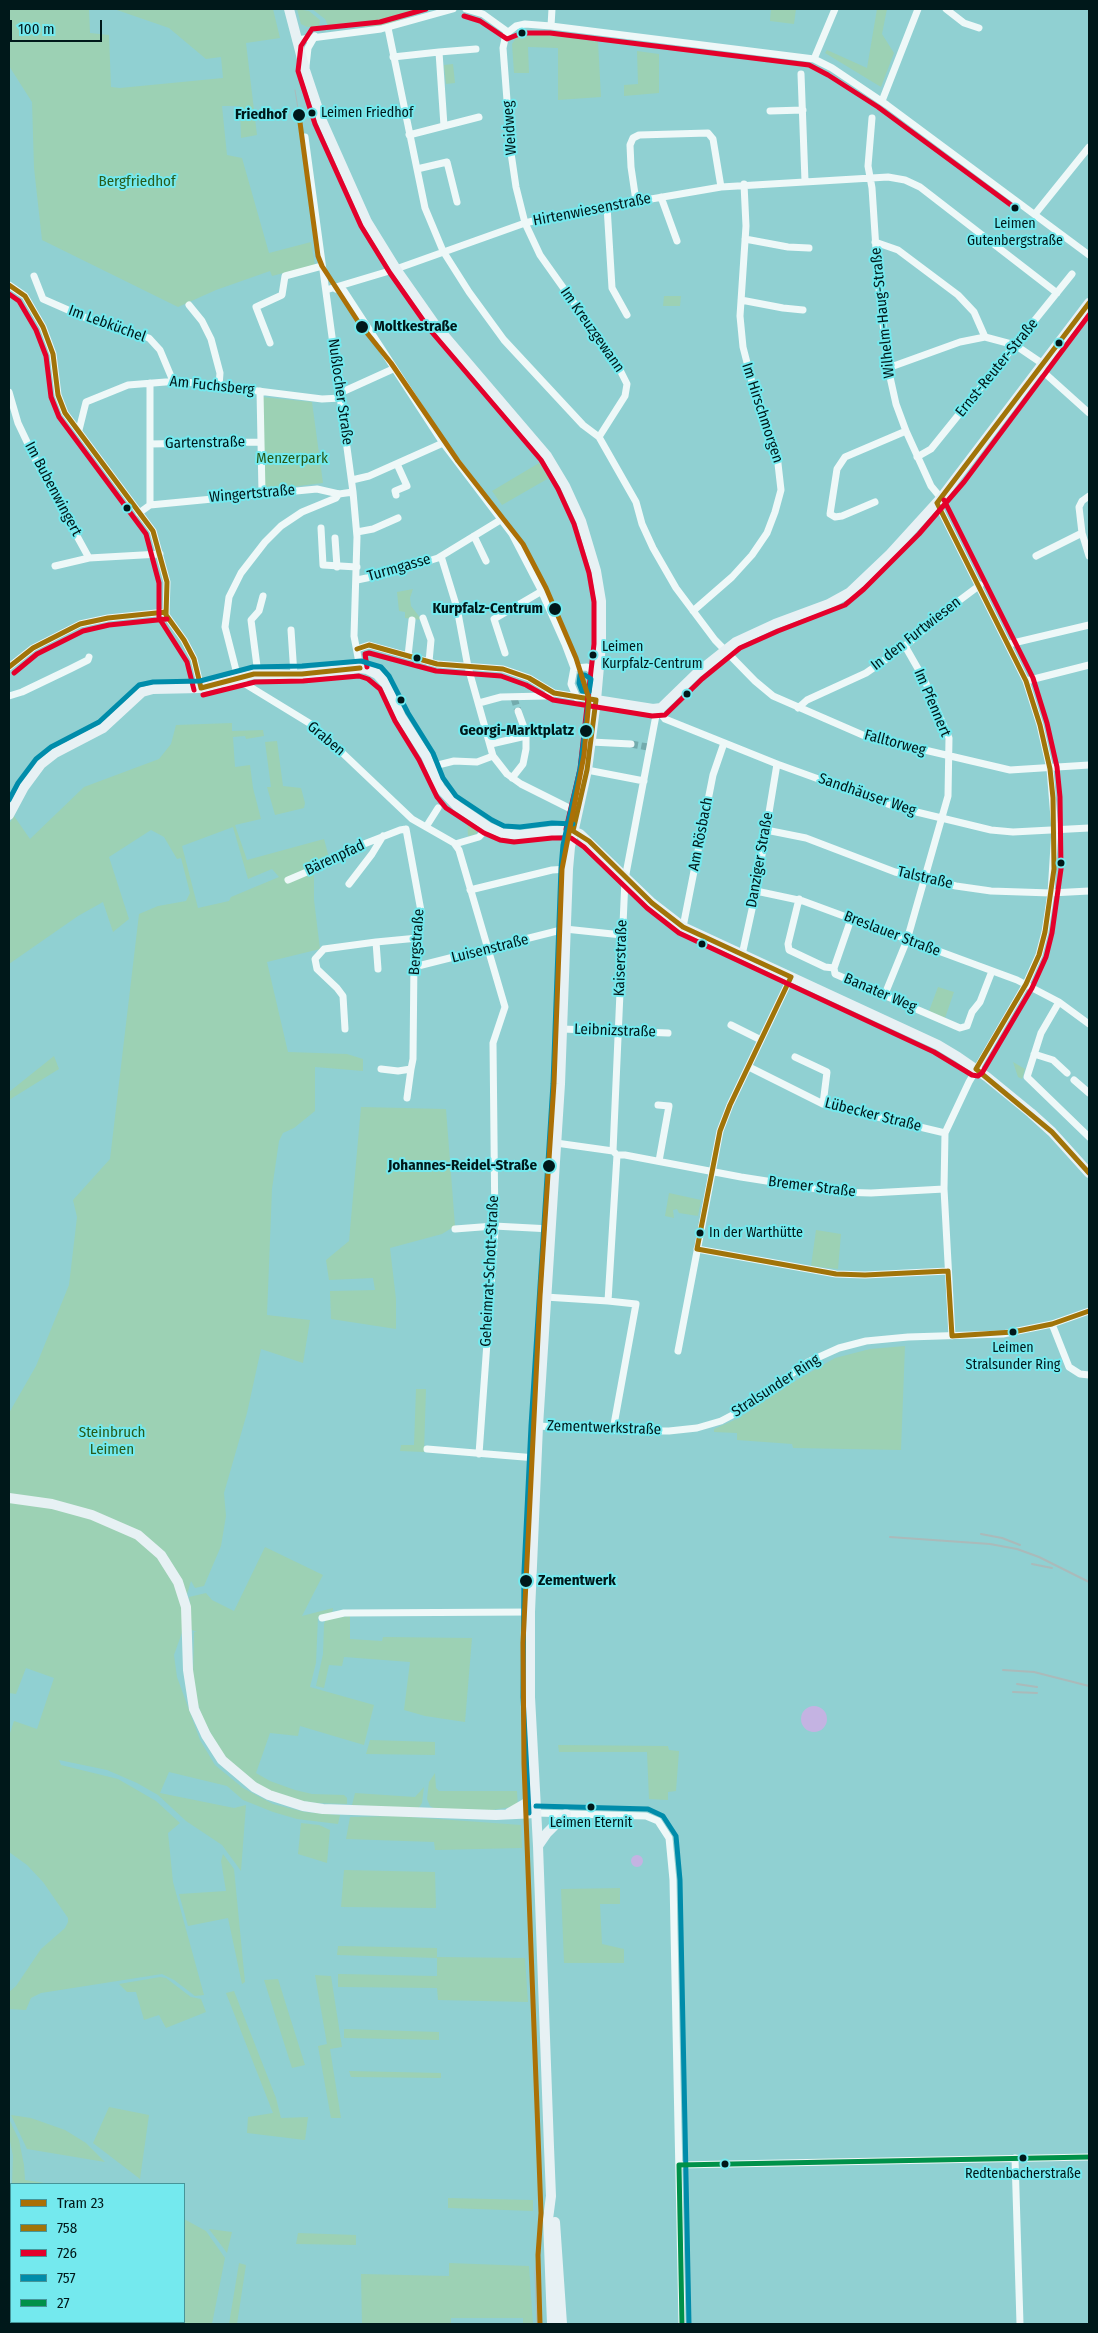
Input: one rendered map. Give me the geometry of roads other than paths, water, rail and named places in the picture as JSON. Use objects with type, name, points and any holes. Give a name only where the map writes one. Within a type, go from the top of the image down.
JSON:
[{"type":"main road","points":[[289,9],[296,40],[322,121],[367,222],[396,269],[453,347],[535,441],[564,486],[581,520],[597,579],[602,610],[596,700],[586,770],[573,831],[568,869],[562,1029],[536,1458],[530,1612],[532,1726],[551,2196],[555,2219],[562,2324]]},
{"type":"main road","points":[[596,700],[657,709],[665,706],[697,673],[724,650],[752,633],[829,604],[849,593],[890,554],[939,500],[1089,303]]},
{"type":"main road","points":[[9,815],[24,787],[41,764],[55,753],[103,728],[117,718],[139,695],[153,689],[202,688],[258,674],[294,675],[360,668],[377,674],[383,680],[444,795],[488,827],[502,833],[514,835],[552,830],[573,831],[589,840],[625,879],[652,904],[683,927],[742,956],[938,1045],[976,1069],[1011,1096],[1052,1132],[1089,1173]]},
{"type":"main road","points":[[9,1498],[34,1500],[73,1509],[106,1520],[138,1535],[152,1546],[168,1564],[183,1593],[188,1617],[190,1696],[201,1726],[214,1749],[240,1777],[269,1795],[303,1806],[338,1810],[536,1813]]},
{"type":"main road","points":[[506,1814],[528,1802],[535,1786]]},
{"type":"main road","points":[[538,1846],[566,1814]]},
{"type":"main road","points":[[551,2196],[548,2219],[552,2324]]},
{"type":"street","points":[[296,40],[315,36],[388,28],[454,9]]},
{"type":"street","points":[[466,9],[483,14],[508,32],[520,25],[551,26],[814,59],[882,102],[1089,255]]},
{"type":"street","points":[[551,26],[552,9]]},
{"type":"street","points":[[814,59],[835,9]]},
{"type":"street","points":[[882,102],[918,9]]},
{"type":"street","points":[[946,9],[964,23],[980,28]]},
{"type":"street","name":"Falltorweg","points":[[388,28],[425,208],[443,251],[469,292],[504,340],[584,425],[599,437],[636,502],[642,524],[653,548],[676,588],[724,650],[763,689],[798,708],[865,736],[1010,770],[1089,766]]},
{"type":"street","name":"Weidweg","points":[[508,32],[504,38],[503,48],[511,153],[516,187],[525,223]]},
{"type":"street","points":[[305,70],[308,48],[315,36]]},
{"type":"street","points":[[394,57],[476,49]]},
{"type":"street","points":[[439,52],[444,126]]},
{"type":"street","points":[[801,74],[806,181]]},
{"type":"street","points":[[770,111],[803,110]]},
{"type":"street","points":[[409,135],[479,116]]},
{"type":"street","name":"Wilhelm-Haug-Straße","points":[[872,118],[869,147],[869,178],[872,188],[875,242],[888,368],[892,388],[906,431],[930,486],[939,500],[980,585],[1012,644],[1026,681],[1040,725],[1050,769],[1055,830],[1051,893],[1039,955],[1026,984],[976,1069],[944,1132]]},
{"type":"street","points":[[636,201],[630,145],[633,138],[639,135],[708,132],[714,140],[720,186]]},
{"type":"street","name":"Nußlocher Straße","points":[[305,137],[352,480],[357,532],[354,636],[360,668]]},
{"type":"street","points":[[1035,214],[1089,147]]},
{"type":"street","points":[[417,170],[447,162],[457,202]]},
{"type":"street","name":"Hirtenwiesenstraße","points":[[326,290],[396,269],[525,223],[607,206],[720,186],[897,178],[920,187],[1056,292]]},
{"type":"street","name":"Im Hirschmorgen","points":[[693,610],[732,577],[752,555],[766,533],[780,497],[781,481],[777,455],[745,358],[740,326],[745,239],[744,184]]},
{"type":"street","points":[[661,197],[677,241]]},
{"type":"street","points":[[607,206],[612,288],[627,315]]},
{"type":"street","name":"Im Kreuzgewann","points":[[525,223],[549,268],[626,379],[625,396],[599,437]]},
{"type":"street","points":[[745,239],[788,247],[809,248]]},
{"type":"street","points":[[875,242],[898,250],[958,295],[974,312],[985,337]]},
{"type":"street","points":[[270,343],[256,307],[282,295],[285,276],[322,266]]},
{"type":"street","name":"Ernst-Reuter-Straße","points":[[917,457],[931,450],[1072,274]]},
{"type":"street","name":"Im Lebküchel","points":[[34,276],[43,299],[100,324],[149,338],[160,350],[173,381]]},
{"type":"street","points":[[9,285],[25,296],[43,327],[53,354],[60,401],[153,531],[167,582],[166,612],[168,621],[184,640],[194,659],[202,688]]},
{"type":"street","points":[[336,288],[344,291],[393,369],[444,444],[502,519],[543,593],[574,668],[571,684],[577,698]]},
{"type":"street","points":[[741,300],[803,310]]},
{"type":"street","points":[[189,305],[202,321],[211,339],[220,372],[219,386]]},
{"type":"street","points":[[888,368],[960,342],[985,337],[1015,346],[1041,366],[1089,412]]},
{"type":"street","points":[[340,395],[393,369]]},
{"type":"street","name":"Am Fuchsberg","points":[[79,430],[84,407],[88,400],[124,385],[173,381],[322,399],[340,395]]},
{"type":"street","points":[[140,513],[150,505],[150,383]]},
{"type":"street","points":[[260,391],[262,493]]},
{"type":"street","name":"Im Bubenwingert","points":[[9,392],[18,423],[38,465],[89,558]]},
{"type":"street","points":[[875,502],[842,516],[835,517],[830,514],[837,469],[845,457],[906,431]]},
{"type":"street","name":"Gartenstraße","points":[[150,444],[261,442]]},
{"type":"street","points":[[352,480],[369,476],[444,444]]},
{"type":"street","points":[[395,490],[407,486],[397,464]]},
{"type":"street","name":"Wingertstraße","points":[[150,505],[262,493],[321,489],[338,494],[353,492]]},
{"type":"street","points":[[238,678],[225,627],[229,597],[241,573],[265,542],[281,526],[302,512],[336,498],[338,494]]},
{"type":"street","points":[[1089,496],[1082,501],[1079,507],[1082,533],[1089,556]]},
{"type":"street","points":[[357,532],[372,529],[398,518]]},
{"type":"street","name":"Turmgasse","points":[[357,580],[386,574],[441,556],[502,519]]},
{"type":"street","points":[[321,528],[323,565],[357,567]]},
{"type":"street","points":[[1036,556],[1082,533]]},
{"type":"street","points":[[474,536],[486,561]]},
{"type":"street","points":[[336,538],[338,567]]},
{"type":"street","points":[[56,566],[89,558],[160,554]]},
{"type":"street","name":"Turmgasse","points":[[441,556],[457,608],[468,667],[493,756],[512,778],[577,812]]},
{"type":"street","name":"In den Furtwiesen","points":[[798,708],[807,700],[866,674],[905,646],[956,602],[980,585]]},
{"type":"street","points":[[505,653],[494,619],[543,593]]},
{"type":"street","points":[[258,674],[251,620],[259,611],[263,596]]},
{"type":"street","points":[[9,667],[22,655],[42,642],[80,624],[108,618],[166,612]]},
{"type":"street","points":[[423,618],[431,640],[429,662]]},
{"type":"street","points":[[408,656],[412,620]]},
{"type":"street","points":[[1012,644],[1089,625]]},
{"type":"street","points":[[291,630],[294,675]]},
{"type":"street","points":[[357,649],[369,646],[429,662],[512,672],[529,678],[554,693],[596,700]]},
{"type":"street","name":"Im Pfennert","points":[[885,994],[907,940],[948,796],[949,738],[925,681],[905,646]]},
{"type":"street","points":[[9,696],[22,692],[84,662],[90,657]]},
{"type":"street","points":[[1026,681],[1089,665]]},
{"type":"street","points":[[574,668],[587,667],[599,675]]},
{"type":"street","name":"Graben","points":[[223,682],[229,686],[244,684],[314,726],[347,756],[362,774],[415,821]]},
{"type":"street","points":[[479,703],[514,697],[545,696],[554,693]]},
{"type":"street","name":"Sandhäuser Weg","points":[[657,709],[665,719],[777,764],[887,804],[991,830],[1013,832],[1089,828]]},
{"type":"street","name":"Kaiserstraße","points":[[608,1301],[625,879],[657,709]]},
{"type":"street","points":[[512,778],[523,764],[526,736],[518,711]]},
{"type":"street","points":[[490,744],[526,736]]},
{"type":"street","points":[[590,742],[631,744]]},
{"type":"street","name":"Am Rösbach","points":[[683,927],[713,775],[724,743]]},
{"type":"street","points":[[430,767],[454,761],[477,762],[493,756]]},
{"type":"street","name":"Danziger Straße","points":[[742,956],[756,891],[777,764]]},
{"type":"street","points":[[586,770],[644,781]]},
{"type":"street","points":[[426,827],[438,808]]},
{"type":"street","points":[[406,829],[415,821],[455,844],[478,837],[488,827]]},
{"type":"street","name":"Bärenpfad","points":[[288,880],[382,836],[406,829]]},
{"type":"street","name":"Bergstraße","points":[[406,829],[421,911],[414,967],[415,1035],[406,1098]]},
{"type":"street","name":"Talstraße","points":[[766,830],[803,837],[891,870],[924,879],[991,891],[1051,893],[1089,891]]},
{"type":"street","name":"Bärenpfad","points":[[349,884],[372,854],[382,836]]},
{"type":"street","name":"Geheimrat-Schott-Straße","points":[[455,844],[459,850],[505,1007],[493,1042],[494,1226],[479,1454]]},
{"type":"street","points":[[470,890],[552,870],[568,869]]},
{"type":"street","name":"Breslauer Straße","points":[[756,891],[799,899],[1026,984],[1088,1019]]},
{"type":"street","name":"Banater Weg","points":[[799,899],[788,948],[826,967],[834,968],[836,974],[960,1028],[964,1028],[980,1002],[992,971]]},
{"type":"street","points":[[834,968],[850,919]]},
{"type":"street","points":[[565,929],[622,935]]},
{"type":"street","name":"Luisenstraße","points":[[414,967],[565,929]]},
{"type":"street","points":[[345,1029],[345,1006],[342,993],[317,969],[315,958],[324,950],[418,938]]},
{"type":"street","points":[[376,942],[378,969]]},
{"type":"street","points":[[678,1352],[720,1131],[791,977]]},
{"type":"street","points":[[1059,1002],[1042,1031],[1028,1079],[1089,1137]]},
{"type":"street","points":[[730,1025],[761,1040]]},
{"type":"street","name":"Leibnizstraße","points":[[562,1029],[668,1033]]},
{"type":"street","points":[[1034,1054],[1053,1060],[1067,1073]]},
{"type":"street","points":[[795,1057],[827,1072],[823,1104]]},
{"type":"street","name":"Lübecker Straße","points":[[748,1067],[823,1104],[944,1132]]},
{"type":"street","points":[[381,1069],[398,1071],[411,1069]]},
{"type":"street","points":[[1074,1080],[1089,1094]]},
{"type":"street","points":[[658,1105],[669,1106],[659,1161]]},
{"type":"street","points":[[944,1132],[944,1189],[952,1336]]},
{"type":"street","points":[[556,1143],[711,1171]]},
{"type":"street","name":"Bremer Straße","points":[[711,1171],[836,1192],[871,1193],[944,1189]]},
{"type":"street","points":[[455,1229],[494,1226],[551,1230]]},
{"type":"street","points":[[697,1249],[836,1274],[865,1275],[948,1271]]},
{"type":"street","points":[[546,1296],[636,1304],[613,1430]]},
{"type":"street","name":"Stralsunder Ring","points":[[670,1431],[697,1428],[720,1421],[760,1398],[808,1362],[839,1348],[866,1341],[908,1337],[1003,1334],[1052,1324],[1089,1311]]},
{"type":"street","points":[[1052,1324],[1069,1367],[1080,1374],[1089,1375]]},
{"type":"street","name":"Zementwerkstraße","points":[[538,1426],[670,1431]]},
{"type":"street","points":[[427,1449],[536,1458]]},
{"type":"street","points":[[322,1618],[344,1613],[530,1612]]},
{"type":"street","points":[[536,1813],[646,1816],[658,1821],[670,1838],[673,1880],[682,2324]]},
{"type":"street","points":[[679,2165],[1089,2157]]},
{"type":"street","points":[[1015,2158],[1020,2324]]},
{"type":"tunnel","points":[[514,698],[518,711]]},
{"type":"tunnel","points":[[631,744],[648,747]]},
{"type":"tram line","points":[[295,90],[299,115]]},
{"type":"tram line","name":"23","points":[[299,115],[318,256],[322,266],[359,323],[391,363],[458,461],[523,544],[546,588],[576,658],[589,699],[584,755],[562,869],[554,1083],[540,1296],[523,1643],[524,1764],[541,2213],[538,2255],[540,2324]]},
{"type":"tram line","points":[[537,2324],[535,2273],[539,2242]]},
{"type":"railway","points":[[981,1534],[1002,1538],[1020,1545]]},
{"type":"railway","points":[[890,1537],[990,1544],[1017,1549],[1039,1557],[1089,1582]]},
{"type":"railway","points":[[1032,1564],[1052,1568]]},
{"type":"railway","points":[[1003,1670],[1034,1672],[1089,1686]]},
{"type":"railway","points":[[1017,1684],[1037,1687]]},
{"type":"railway","points":[[1013,1692],[1037,1693]]},
{"type":"place","name":"Leimen Friedhof","points":[[312,113]]},
{"type":"place","name":"Friedhof","points":[[299,115]]},
{"type":"place","name":"Leimen Gutenbergstraße","points":[[1015,208]]},
{"type":"place","name":"Moltkestraße","points":[[362,327]]},
{"type":"place","name":"Kurpfalz-Centrum","points":[[555,609]]},
{"type":"place","name":"Leimen Kurpfalz-Centrum","points":[[593,655]]},
{"type":"place","name":"Georgi-Marktplatz","points":[[586,731]]},
{"type":"place","name":"Johannes-Reidel-Straße","points":[[549,1166]]},
{"type":"place","name":"In der Warthütte","points":[[700,1233]]},
{"type":"place","name":"Leimen Stralsunder Ring","points":[[1013,1332]]},
{"type":"place","name":"Zementwerk","points":[[526,1581]]},
{"type":"place","name":"Leimen Eternit","points":[[591,1807]]},
{"type":"place","name":"Redtenbacherstraße","points":[[1023,2158]]},
{"type":"park label","name":"Bergfriedhof","points":[[137,182]]},
{"type":"park label","name":"Menzerpark","points":[[292,459]]},
{"type":"park label","name":"Steinbruch Leimen","points":[[112,1442]]}]
